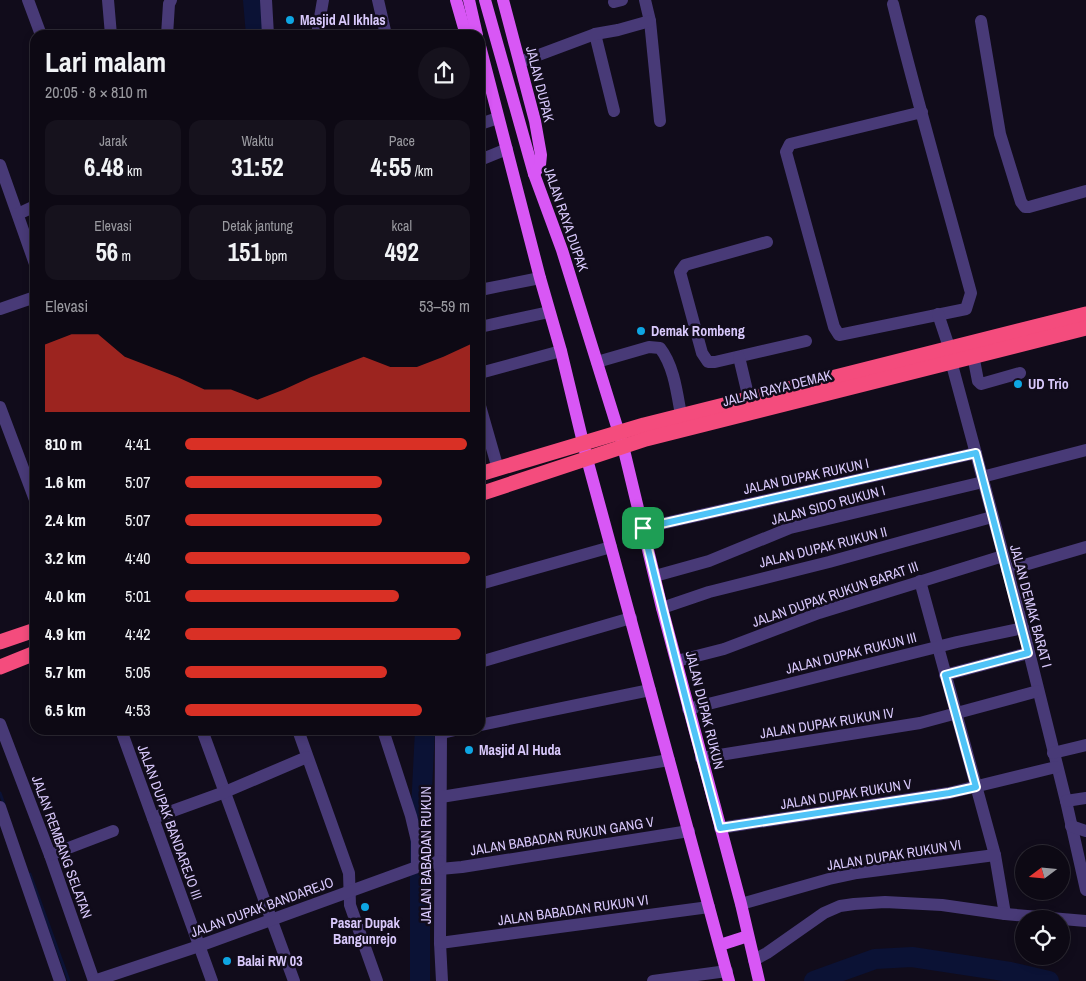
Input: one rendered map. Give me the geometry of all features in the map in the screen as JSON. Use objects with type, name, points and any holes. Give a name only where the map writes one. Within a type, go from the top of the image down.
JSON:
[{"type":"highway","name":"JALAN RAYA DEMAK","points":[[485,473],[582,443],[620,439],[646,439],[950,354],[973,355],[1086,314]]},
{"type":"highway","name":"JALAN RAYA DEMAK","points":[[485,492],[587,459],[620,439],[681,415],[1025,336],[1086,328]]},
{"type":"highway","points":[[0,642],[30,632]]},
{"type":"highway","points":[[0,667],[30,655]]},
{"type":"main road","points":[[456,0],[466,30]]},
{"type":"main road","points":[[468,30],[469,0]]},
{"type":"main road","name":"JALAN RAYA DUPAK","points":[[485,0],[534,174],[562,250],[598,362],[620,439]]},
{"type":"main road","name":"JALAN DUPAK","points":[[503,0],[535,120],[540,146],[540,165],[534,174]]},
{"type":"main road","points":[[485,65],[549,312],[561,351],[582,443],[728,976]]},
{"type":"main road","points":[[485,88],[492,92]]},
{"type":"main road","name":"JALAN DUPAK RUKUN","points":[[620,439],[758,979]]},
{"type":"main road","points":[[720,945],[748,936]]},
{"type":"street","points":[[28,0],[39,30]]},
{"type":"street","points":[[108,0],[111,30]]},
{"type":"street","points":[[167,30],[171,0]]},
{"type":"street","points":[[266,0],[268,30]]},
{"type":"street","points":[[318,30],[323,0]]},
{"type":"street","points":[[378,0],[385,30]]},
{"type":"street","points":[[645,0],[650,22],[660,121]]},
{"type":"street","points":[[893,4],[971,293],[966,309],[839,335],[836,333],[786,152],[790,144],[922,112]]},
{"type":"street","points":[[981,21],[1000,134],[1021,202],[1025,207],[1029,207],[1086,191]]},
{"type":"street","points":[[520,62],[595,34],[650,22]]},
{"type":"street","points":[[595,34],[614,111]]},
{"type":"street","points":[[485,122],[498,118]]},
{"type":"street","points":[[485,158],[507,150]]},
{"type":"street","points":[[0,165],[30,249]]},
{"type":"street","points":[[18,214],[30,208]]},
{"type":"street","points":[[767,242],[685,265],[680,272],[704,358],[708,362],[715,362],[806,341]]},
{"type":"street","points":[[485,289],[540,278]]},
{"type":"street","points":[[0,309],[30,299]]},
{"type":"street","points":[[485,325],[549,312]]},
{"type":"street","name":"JALAN DEMAK BARAT I","points":[[938,314],[1023,628],[1056,767],[1066,801],[1070,826],[1084,873],[1086,890]]},
{"type":"street","points":[[598,362],[649,347],[660,348],[667,357],[681,415]]},
{"type":"street","points":[[485,372],[561,351]]},
{"type":"street","points":[[973,355],[978,381],[981,384],[1020,373]]},
{"type":"street","points":[[739,357],[749,399]]},
{"type":"street","points":[[0,407],[30,487]]},
{"type":"street","points":[[485,424],[498,469]]},
{"type":"street","name":"JALAN SIDO RUKUN I","points":[[655,576],[709,560],[790,528],[982,479],[1086,450]]},
{"type":"street","name":"JALAN DUPAK RUKUN I","points":[[643,528],[976,453]]},
{"type":"street","name":"JALAN DUPAK RUKUN II","points":[[662,608],[718,590],[830,562],[992,517]]},
{"type":"street","points":[[485,583],[612,547]]},
{"type":"street","points":[[1007,570],[1086,547]]},
{"type":"street","name":"JALAN DUPAK RUKUN BARAT III","points":[[677,661],[724,649],[820,613],[1003,556]]},
{"type":"street","points":[[920,581],[995,855],[1005,914]]},
{"type":"street","points":[[485,661],[631,618]]},
{"type":"street","name":"JALAN DUPAK RUKUN III","points":[[688,709],[1023,628]]},
{"type":"street","points":[[945,675],[1028,653]]},
{"type":"street","points":[[485,724],[650,690]]},
{"type":"street","name":"JALAN DUPAK RUKUN IV","points":[[701,758],[920,723],[1038,691]]},
{"type":"street","name":"JALAN REMBANG SELATAN","points":[[0,724],[50,855],[94,981]]},
{"type":"street","name":"JALAN DUPAK BANDAREJO III","points":[[123,735],[212,981]]},
{"type":"street","points":[[204,735],[294,981]]},
{"type":"street","points":[[300,735],[349,872],[350,905],[377,981]]},
{"type":"street","points":[[385,735],[412,816],[417,841],[418,867]]},
{"type":"street","name":"JALAN BABADAN RUKUN","points":[[442,735],[439,864],[442,981]]},
{"type":"street","points":[[1053,753],[1086,745]]},
{"type":"street","points":[[153,818],[225,792],[307,757]]},
{"type":"street","points":[[441,797],[669,760]]},
{"type":"street","name":"JALAN DUPAK RUKUN V","points":[[720,828],[949,793],[1056,767]]},
{"type":"street","points":[[1066,801],[1086,798]]},
{"type":"street","points":[[0,807],[60,981]]},
{"type":"street","points":[[1070,826],[1086,831]]},
{"type":"street","points":[[50,855],[113,831]]},
{"type":"street","name":"JALAN BABADAN RUKUN GANG V","points":[[439,864],[462,867],[689,831]]},
{"type":"street","name":"JALAN DUPAK RUKUN VI","points":[[740,904],[857,873],[995,855]]},
{"type":"street","name":"JALAN DUPAK BANDAREJO","points":[[94,981],[273,920],[418,867],[439,864]]},
{"type":"street","points":[[754,960],[824,913],[840,906],[885,902],[932,904],[1005,914],[1086,920]]},
{"type":"street","name":"JALAN BABADAN RUKUN VI","points":[[440,943],[709,907]]},
{"type":"street","points":[[653,981],[728,976]]},
{"type":"waterway","points":[[253,0],[256,30]]},
{"type":"waterway","points":[[420,981],[420,829],[425,735]]},
{"type":"waterway","points":[[0,793],[4,804]]},
{"type":"waterway","points":[[30,874],[69,981]]},
{"type":"waterway","points":[[814,981],[875,959],[912,957],[1010,972],[1049,981]]},
{"type":"place","name":"Masjid Al Ikhlas","points":[[290,20]]},
{"type":"place","name":"Demak Rombeng","points":[[641,331]]},
{"type":"place","name":"UD Trio","points":[[1018,384]]},
{"type":"place","name":"Masjid Al Huda","points":[[469,750]]},
{"type":"place","name":"Pasar Dupak Bangunrejo","points":[[365,907]]},
{"type":"place","name":"Balai RW 03","points":[[227,961]]},
{"type":"route","points":[[976,453],[1028,653],[945,675],[976,787],[949,793],[720,828],[643,528],[976,453]]}]
